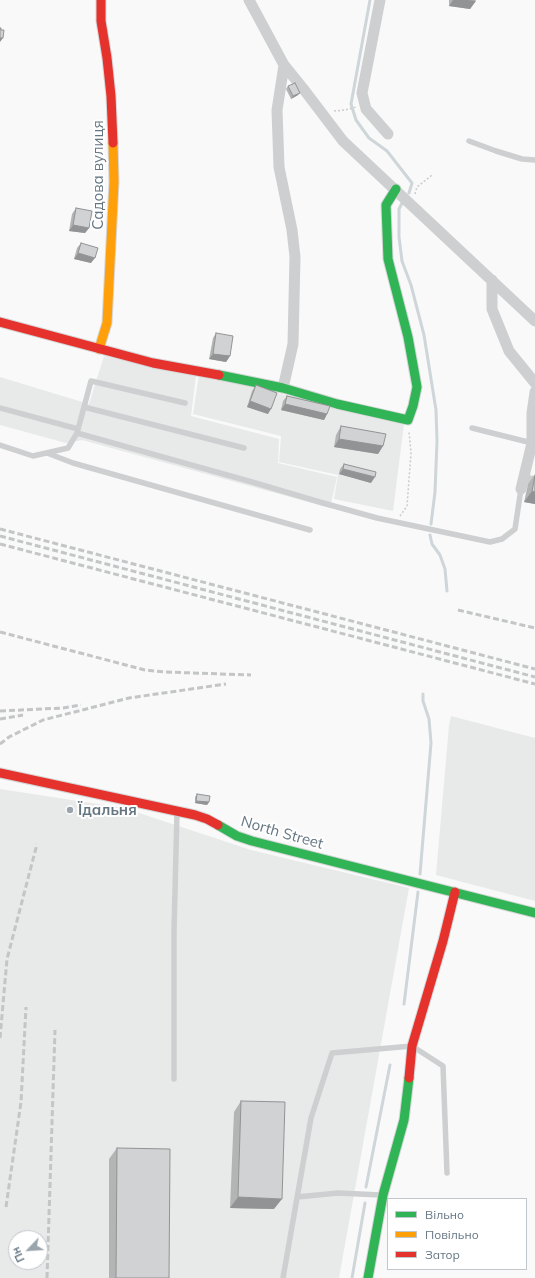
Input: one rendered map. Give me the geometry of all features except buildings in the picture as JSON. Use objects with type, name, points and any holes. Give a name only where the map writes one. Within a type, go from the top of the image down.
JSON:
[{"type":"street","name":"Садова вулиця","points":[[99,349],[107,323],[114,182],[111,96],[107,58],[100,21],[101,0]]},
{"type":"street","points":[[249,0],[284,65],[306,91],[343,141],[535,321]]},
{"type":"street","points":[[380,0],[362,93],[366,109],[388,134]]},
{"type":"street","points":[[283,388],[293,344],[295,257],[292,230],[279,167],[276,110],[284,65]]},
{"type":"street","points":[[0,322],[153,363],[210,372],[283,388],[337,404],[408,420],[414,406],[417,387],[408,337],[388,259],[386,205],[404,197]]},
{"type":"street","points":[[492,280],[492,309],[509,351],[535,383]]},
{"type":"street","points":[[521,489],[532,443],[532,413],[535,392]]},
{"type":"street","name":"North Street","points":[[0,773],[177,810],[207,819],[237,836],[252,841],[535,913]]},
{"type":"street","points":[[368,1278],[383,1195],[404,1120],[412,1046],[443,941],[455,892]]},
{"type":"lane","points":[[469,141],[522,159],[535,160]]},
{"type":"lane","points":[[0,445],[33,456],[68,448],[77,431],[91,380],[185,404]]},
{"type":"lane","points":[[84,406],[244,448]]},
{"type":"lane","points":[[0,408],[323,503],[396,522],[490,542],[502,539],[514,529],[521,489],[530,478],[535,479]]},
{"type":"lane","points":[[472,428],[532,443]]},
{"type":"lane","points":[[46,453],[74,463],[310,530]]},
{"type":"lane","points":[[174,1079],[174,931],[177,810]]},
{"type":"lane","points":[[283,1278],[311,1118],[332,1053],[412,1046],[443,1066],[447,1173]]},
{"type":"lane","points":[[298,1197],[338,1192],[383,1195]]},
{"type":"path","points":[[346,110],[357,107]]},
{"type":"path","points":[[404,197],[432,175]]},
{"type":"path","points":[[396,522],[406,506],[411,453],[408,420]]},
{"type":"shaded area","points":[[104,356],[196,376],[191,416],[279,439],[278,463],[337,477],[330,508],[82,440],[66,443],[0,425],[0,377],[89,404]]},
{"type":"shaded area","points":[[199,374],[404,424],[393,511],[334,499],[338,475],[279,462],[281,436],[193,414]]},
{"type":"shaded area","points":[[451,716],[535,738],[535,901],[436,875]]},
{"type":"shaded area","points":[[0,789],[124,808],[251,850],[409,888],[339,1278],[0,1278]]},
{"type":"waterway","points":[[370,0],[351,104],[356,120],[369,138],[387,151],[412,183],[409,193]]},
{"type":"waterway","points":[[402,203],[399,209],[399,237],[402,261],[411,285],[424,335],[436,410],[437,441],[435,492],[431,524]]},
{"type":"waterway","points":[[430,535],[432,544],[440,555],[445,569],[447,591]]},
{"type":"waterway","points":[[420,874],[431,743],[429,719],[423,701],[423,694]]},
{"type":"waterway","points":[[404,1004],[418,892]]},
{"type":"waterway","points":[[366,1187],[390,1065]]},
{"type":"waterway","points":[[352,1278],[365,1203]]},
{"type":"railway","points":[[0,529],[535,669]]},
{"type":"railway","points":[[0,536],[535,677]]},
{"type":"railway","points":[[0,544],[535,684]]},
{"type":"railway","points":[[458,610],[535,628]]},
{"type":"railway","points":[[0,632],[145,670],[251,675]]},
{"type":"railway","points":[[0,744],[9,737],[43,720],[129,698],[226,684]]},
{"type":"railway","points":[[0,711],[63,708],[81,705]]},
{"type":"railway","points":[[0,719],[23,715]]},
{"type":"railway","points":[[0,1038],[7,959],[37,844]]},
{"type":"railway","points":[[6,1207],[21,1102],[26,1007]]},
{"type":"railway","points":[[47,1278],[55,1030]]},
{"type":"traffic: fast","points":[[219,375],[283,388],[337,404],[408,420],[417,387],[408,337],[388,259],[386,205],[396,189]]},
{"type":"traffic: fast","points":[[218,825],[237,836],[252,841],[535,913]]},
{"type":"traffic: fast","points":[[368,1278],[383,1195],[404,1120],[409,1078]]},
{"type":"traffic: slow","points":[[99,349],[107,323],[114,182],[113,143]]},
{"type":"traffic: jam","points":[[101,0],[101,21],[111,96],[113,143]]},
{"type":"traffic: jam","points":[[0,322],[153,363],[219,375]]},
{"type":"traffic: jam","points":[[0,773],[195,815],[218,825]]},
{"type":"traffic: jam","points":[[409,1078],[412,1046],[443,941],[455,892]]},
{"type":"place","name":"Їдальня","points":[[70,810]]}]
